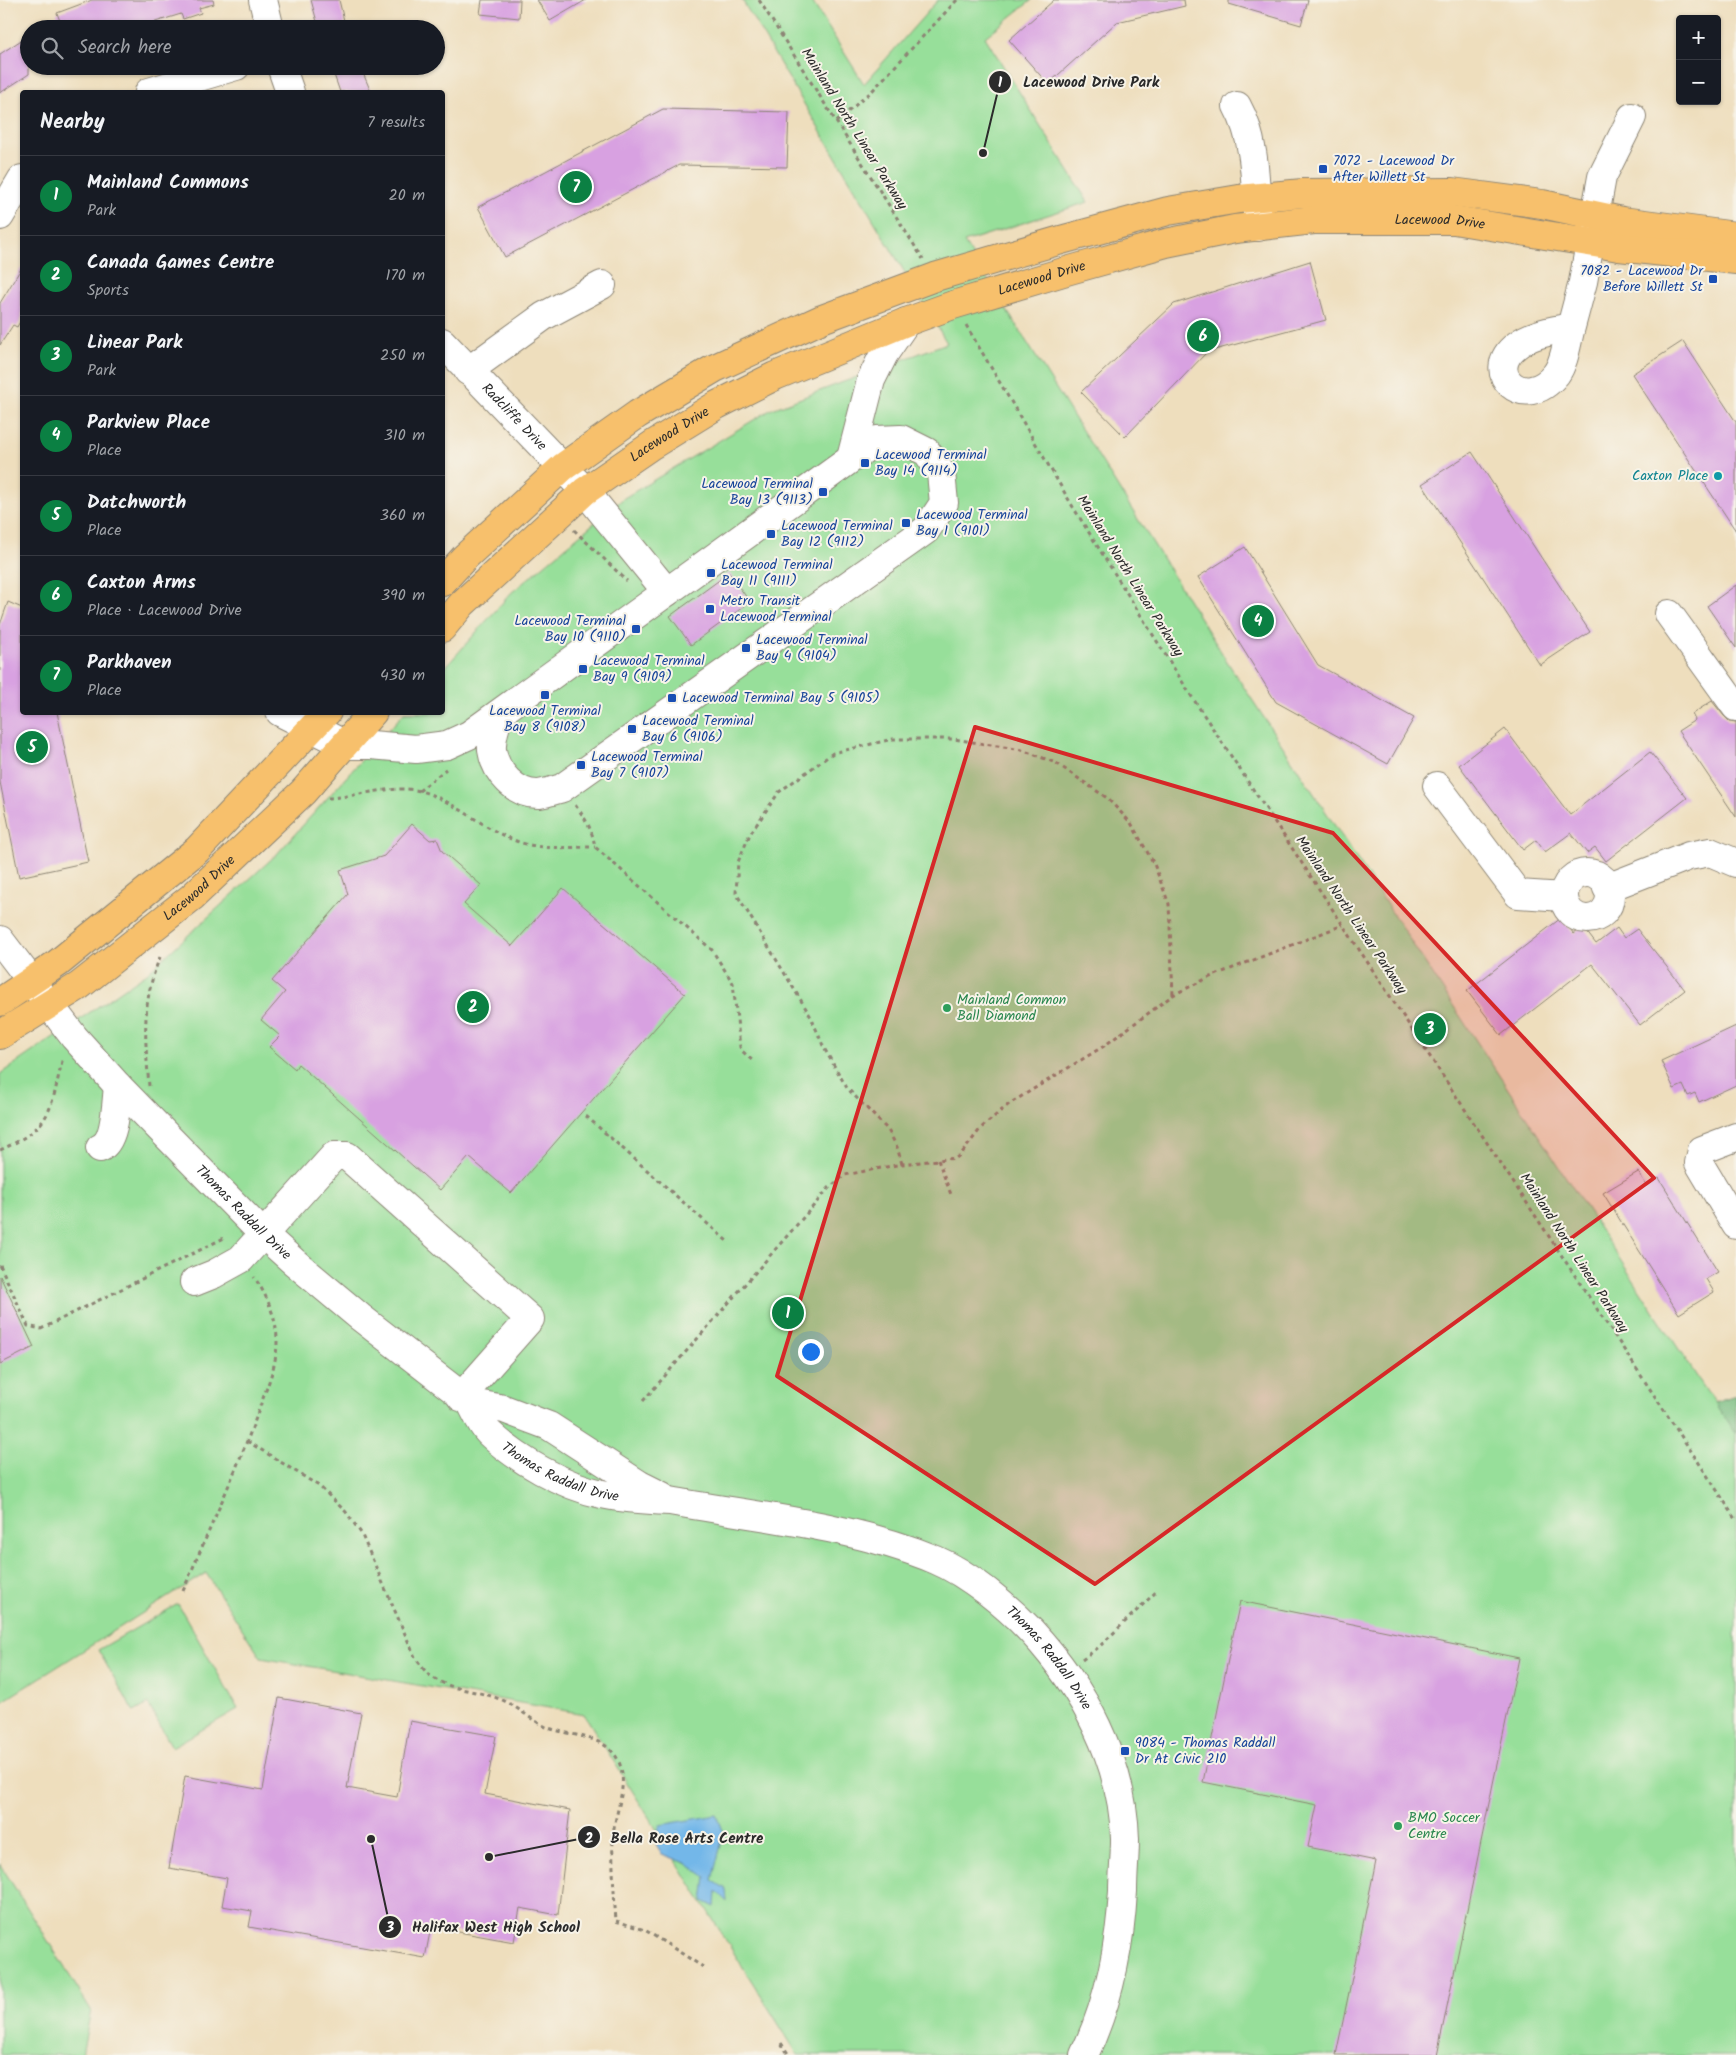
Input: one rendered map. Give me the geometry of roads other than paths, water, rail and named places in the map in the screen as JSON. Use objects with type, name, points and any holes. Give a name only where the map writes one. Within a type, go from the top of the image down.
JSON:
[{"type":"main road","name":"Lacewood Drive","points":[[445,579],[465,556],[562,467],[638,414],[715,368],[822,319],[935,278],[1070,237],[1168,211],[1256,197],[1303,193],[1452,192],[1542,204],[1622,221],[1736,236]]},
{"type":"main road","name":"Lacewood Drive","points":[[445,624],[462,604],[585,491],[652,445],[717,405],[775,376],[906,322],[953,305],[1166,243],[1235,229],[1314,220],[1454,220],[1590,242],[1736,260]]},
{"type":"main road","name":"Lacewood Drive","points":[[0,1002],[79,986],[192,897],[302,793],[371,715]]},
{"type":"main road","name":"Lacewood Drive","points":[[0,1035],[41,994],[58,964],[197,850],[320,721]]},
{"type":"street","points":[[263,0],[268,20]]},
{"type":"street","points":[[157,90],[206,75]]},
{"type":"street","points":[[284,75],[289,90]]},
{"type":"street","points":[[1237,106],[1246,122],[1253,158],[1258,227]]},
{"type":"street","points":[[1571,326],[1583,282],[1602,177],[1632,117]]},
{"type":"street","points":[[0,216],[20,182]]},
{"type":"street","points":[[468,371],[544,316],[602,285]]},
{"type":"street","points":[[851,458],[871,380],[884,354],[906,322]]},
{"type":"street","name":"Radcliffe Drive","points":[[445,345],[585,491],[656,600]]},
{"type":"street","points":[[293,715],[320,721],[346,745],[416,749],[447,745],[469,735],[500,712],[656,600],[876,440],[901,439],[927,452],[941,473],[944,503],[926,530],[562,788],[538,794],[514,786],[498,771],[492,750],[493,733],[500,712]]},
{"type":"street","points":[[1669,614],[1736,707]]},
{"type":"street","points":[[1437,786],[1518,894],[1564,897],[1569,882],[1582,874],[1598,876],[1604,881],[1607,888],[1689,856],[1710,852],[1736,863]]},
{"type":"street","name":"Thomas Raddall Drive","points":[[0,940],[74,1038],[118,1086],[263,1234],[360,1317],[466,1400],[488,1432],[516,1454],[557,1479],[600,1494],[636,1500],[670,1500],[880,1540],[938,1561],[983,1588],[1020,1620],[1048,1649],[1065,1672],[1097,1726],[1112,1766],[1122,1805],[1125,1839],[1121,1924],[1108,1996],[1084,2055]]},
{"type":"street","points":[[100,1148],[106,1146],[110,1138],[118,1086]]},
{"type":"street","points":[[1736,1138],[1702,1150],[1699,1163],[1736,1225]]},
{"type":"street","points":[[194,1282],[214,1274],[241,1259],[334,1156],[347,1156],[530,1319],[466,1400]]},
{"type":"street","name":"Thomas Raddall Drive","points":[[466,1400],[504,1409],[549,1426],[640,1485],[670,1500]]},
{"type":"water","points":[[717,1815],[724,1833],[712,1880],[726,1889],[727,1902],[716,1891],[715,1907],[703,1901],[706,1877],[686,1863],[662,1854],[654,1841],[660,1825]]},
{"type":"place","name":"Lacewood Drive Park","points":[[983,153]]},
{"type":"place","name":"7072 - Lacewood Dr After Willett St","points":[[1323,169]]},
{"type":"place","name":"Parkhaven","points":[[576,187]]},
{"type":"place","name":"7082 - Lacewood Dr Before Willett St","points":[[1713,279]]},
{"type":"place","name":"Caxton Arms","points":[[1203,336]]},
{"type":"place","name":"Lacewood Terminal Bay 14 (9114)","points":[[865,463]]},
{"type":"place","name":"Caxton Place","points":[[1718,476]]},
{"type":"place","name":"Lacewood Terminal Bay 13 (9113)","points":[[823,492]]},
{"type":"place","name":"Lacewood Terminal Bay 1 (9101)","points":[[906,523]]},
{"type":"place","name":"Lacewood Terminal Bay 12 (9112)","points":[[771,534]]},
{"type":"place","name":"Lacewood Terminal Bay 11 (9111)","points":[[711,573]]},
{"type":"place","name":"Metro Transit Lacewood Terminal","points":[[710,609]]},
{"type":"place","name":"Parkview Place","points":[[1258,621]]},
{"type":"place","name":"Lacewood Terminal Bay 10 (9110)","points":[[636,629]]},
{"type":"place","name":"Lacewood Terminal Bay 4 (9104)","points":[[746,648]]},
{"type":"place","name":"Lacewood Terminal Bay 9 (9109)","points":[[583,669]]},
{"type":"place","name":"Lacewood Terminal Bay 8 (9108)","points":[[545,695]]},
{"type":"place","name":"Lacewood Terminal Bay 5 (9105)","points":[[672,698]]},
{"type":"place","name":"Lacewood Terminal Bay 6 (9106)","points":[[632,729]]},
{"type":"place","name":"Datchworth","points":[[32,747]]},
{"type":"place","name":"Lacewood Terminal Bay 7 (9107)","points":[[581,765]]},
{"type":"place","name":"Canada Games Centre","points":[[473,1007]]},
{"type":"place","name":"Mainland Common Ball Diamond","points":[[947,1008]]},
{"type":"place","name":"Linear Park","points":[[1430,1029]]},
{"type":"place","name":"Mainland Commons","points":[[788,1313]]},
{"type":"place","name":"9084 - Thomas Raddall Dr At Civic 210","points":[[1125,1751]]},
{"type":"place","name":"BMO Soccer Centre","points":[[1398,1826]]},
{"type":"place","name":"Halifax West High School","points":[[371,1839]]},
{"type":"place","name":"Bella Rose Arts Centre","points":[[489,1857]]}]
